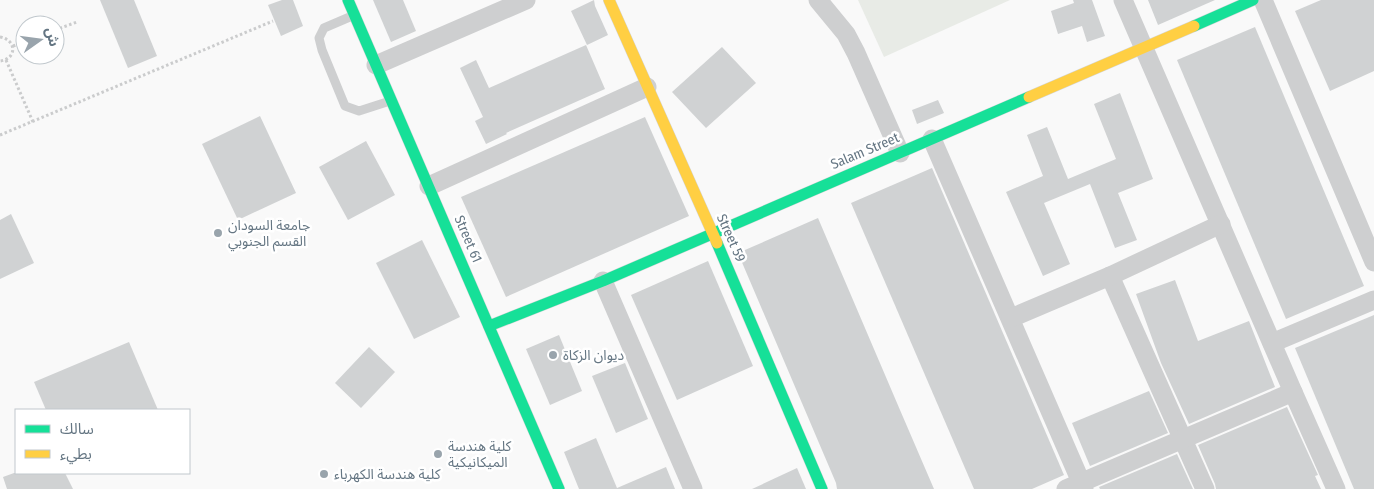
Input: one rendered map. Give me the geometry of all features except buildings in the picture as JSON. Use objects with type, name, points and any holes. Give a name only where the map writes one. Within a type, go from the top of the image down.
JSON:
[{"type":"street","name":"Street 61","points":[[348,0],[559,489]]},
{"type":"street","points":[[376,65],[489,7],[526,0]]},
{"type":"street","name":"Street 59","points":[[609,0],[713,233],[822,489]]},
{"type":"street","points":[[818,0],[846,34],[900,153]]},
{"type":"street","points":[[1123,0],[1336,489]]},
{"type":"street","name":"Salam Street","points":[[489,326],[603,281],[1253,0]]},
{"type":"street","points":[[1263,0],[1374,262]]},
{"type":"street","points":[[429,186],[647,87]]},
{"type":"street","points":[[932,139],[1011,318],[1077,487],[1183,438],[1293,392]]},
{"type":"street","points":[[1011,318],[1110,276],[1221,224]]},
{"type":"street","points":[[1110,276],[1205,489]]},
{"type":"street","points":[[603,281],[692,489]]},
{"type":"street","points":[[1272,343],[1374,300]]},
{"type":"lane","points":[[354,14],[324,28],[319,38],[322,50],[346,106],[359,111],[392,101]]},
{"type":"path","points":[[0,135],[273,21]]},
{"type":"path","points":[[65,26],[76,22]]},
{"type":"path","points":[[0,37],[8,40],[12,46],[12,54],[6,60],[0,61]]},
{"type":"path","points":[[6,60],[33,122]]},
{"type":"shaded area","points":[[858,0],[1010,0],[884,57]]},
{"type":"traffic: fast","points":[[348,0],[559,489]]},
{"type":"traffic: fast","points":[[1194,26],[1253,0]]},
{"type":"traffic: fast","points":[[489,326],[603,281],[1029,97]]},
{"type":"traffic: fast","points":[[717,243],[822,489]]},
{"type":"traffic: slow","points":[[609,0],[717,243]]},
{"type":"traffic: slow","points":[[1029,97],[1194,26]]},
{"type":"place","name":"جامعة السودان القسم الجنوبي","points":[[218,233]]},
{"type":"place","name":"ديوان الزكاة","points":[[553,355]]},
{"type":"place","name":"كلية هندسة الميكانيكية","points":[[438,454]]},
{"type":"place","name":"كلية هندسة الكهرباء","points":[[324,474]]}]
